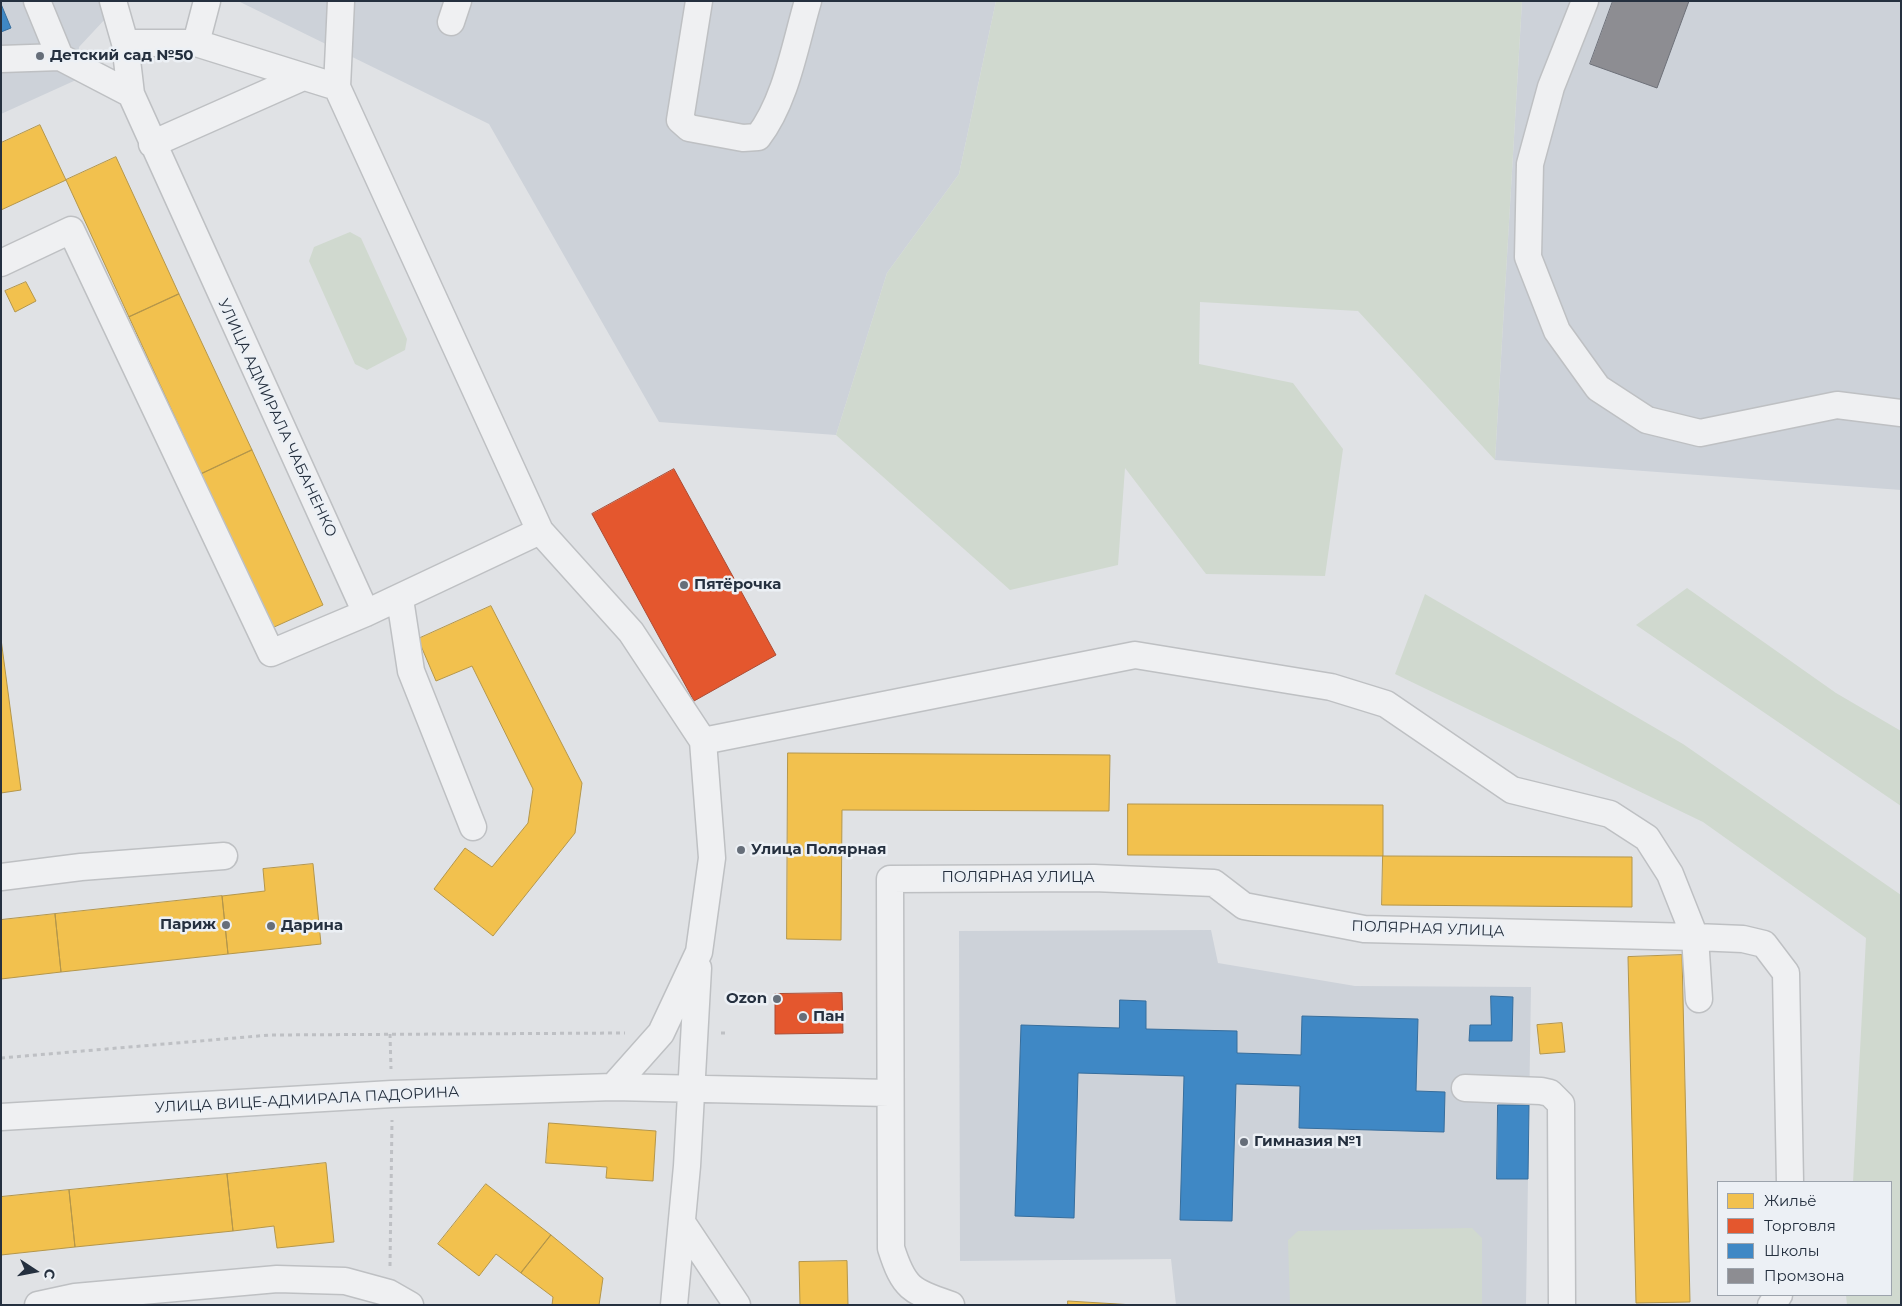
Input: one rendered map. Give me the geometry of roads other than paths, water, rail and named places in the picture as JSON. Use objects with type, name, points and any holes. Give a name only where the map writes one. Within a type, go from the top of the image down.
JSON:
[{"type":"street","points":[[37,1],[60,57]]},
{"type":"street","name":"УЛИЦА АДМИРАЛА ЧАБАНЕНКО","points":[[112,1],[125,43],[131,94],[366,613]]},
{"type":"street","points":[[196,43],[207,1]]},
{"type":"street","points":[[341,1],[337,87],[540,531],[631,632],[704,741],[712,858],[699,952],[683,1224],[674,1305]]},
{"type":"street","points":[[700,1],[680,120],[689,128],[744,138],[758,137],[768,124],[778,104],[808,1]]},
{"type":"street","points":[[1585,1],[1551,87],[1530,164],[1528,257],[1557,331],[1598,388],[1647,420],[1700,432],[1837,406],[1901,413]]},
{"type":"street","points":[[125,43],[196,43],[337,87]]},
{"type":"street","points":[[1,59],[60,57],[131,94]]},
{"type":"street","points":[[152,144],[303,77]]},
{"type":"street","points":[[1,263],[71,230],[271,653],[400,599],[540,531]]},
{"type":"street","points":[[400,599],[411,671],[473,827]]},
{"type":"street","points":[[704,741],[1135,655],[1331,687],[1386,704],[1512,790],[1610,814],[1647,838],[1670,874],[1695,937],[1699,999]]},
{"type":"street","points":[[1,876],[224,856]]},
{"type":"street","name":"ПОЛЯРНАЯ УЛИЦА","points":[[951,1305],[915,1292],[899,1274],[891,1248],[889,1093],[890,879],[1094,878],[1214,883],[1244,906],[1364,928],[1695,937],[1743,939],[1764,944],[1786,973],[1790,1181]]},
{"type":"street","points":[[613,1087],[661,1033],[699,952]]},
{"type":"street","points":[[613,1087],[889,1093]]},
{"type":"street","name":"УЛИЦА ВИЦЕ-АДМИРАЛА ПАДОРИНА","points":[[1,1117],[392,1094],[613,1087]]},
{"type":"street","points":[[1465,1088],[1541,1091],[1550,1093],[1561,1104],[1562,1305]]},
{"type":"street","points":[[683,1224],[737,1305]]},
{"type":"street","points":[[38,1305],[75,1297],[278,1279],[345,1281],[400,1299]]},
{"type":"place","name":"Детский сад №50","points":[[40,56]]},
{"type":"place","name":"Пятёрочка","points":[[684,585]]},
{"type":"place","name":"Улица Полярная","points":[[741,850]]},
{"type":"place","name":"Париж","points":[[226,925]]},
{"type":"place","name":"Дарина","points":[[271,926]]},
{"type":"place","name":"Ozon","points":[[777,999]]},
{"type":"place","name":"Пан","points":[[803,1017]]},
{"type":"place","name":"Гимназия №1","points":[[1244,1142]]}]
